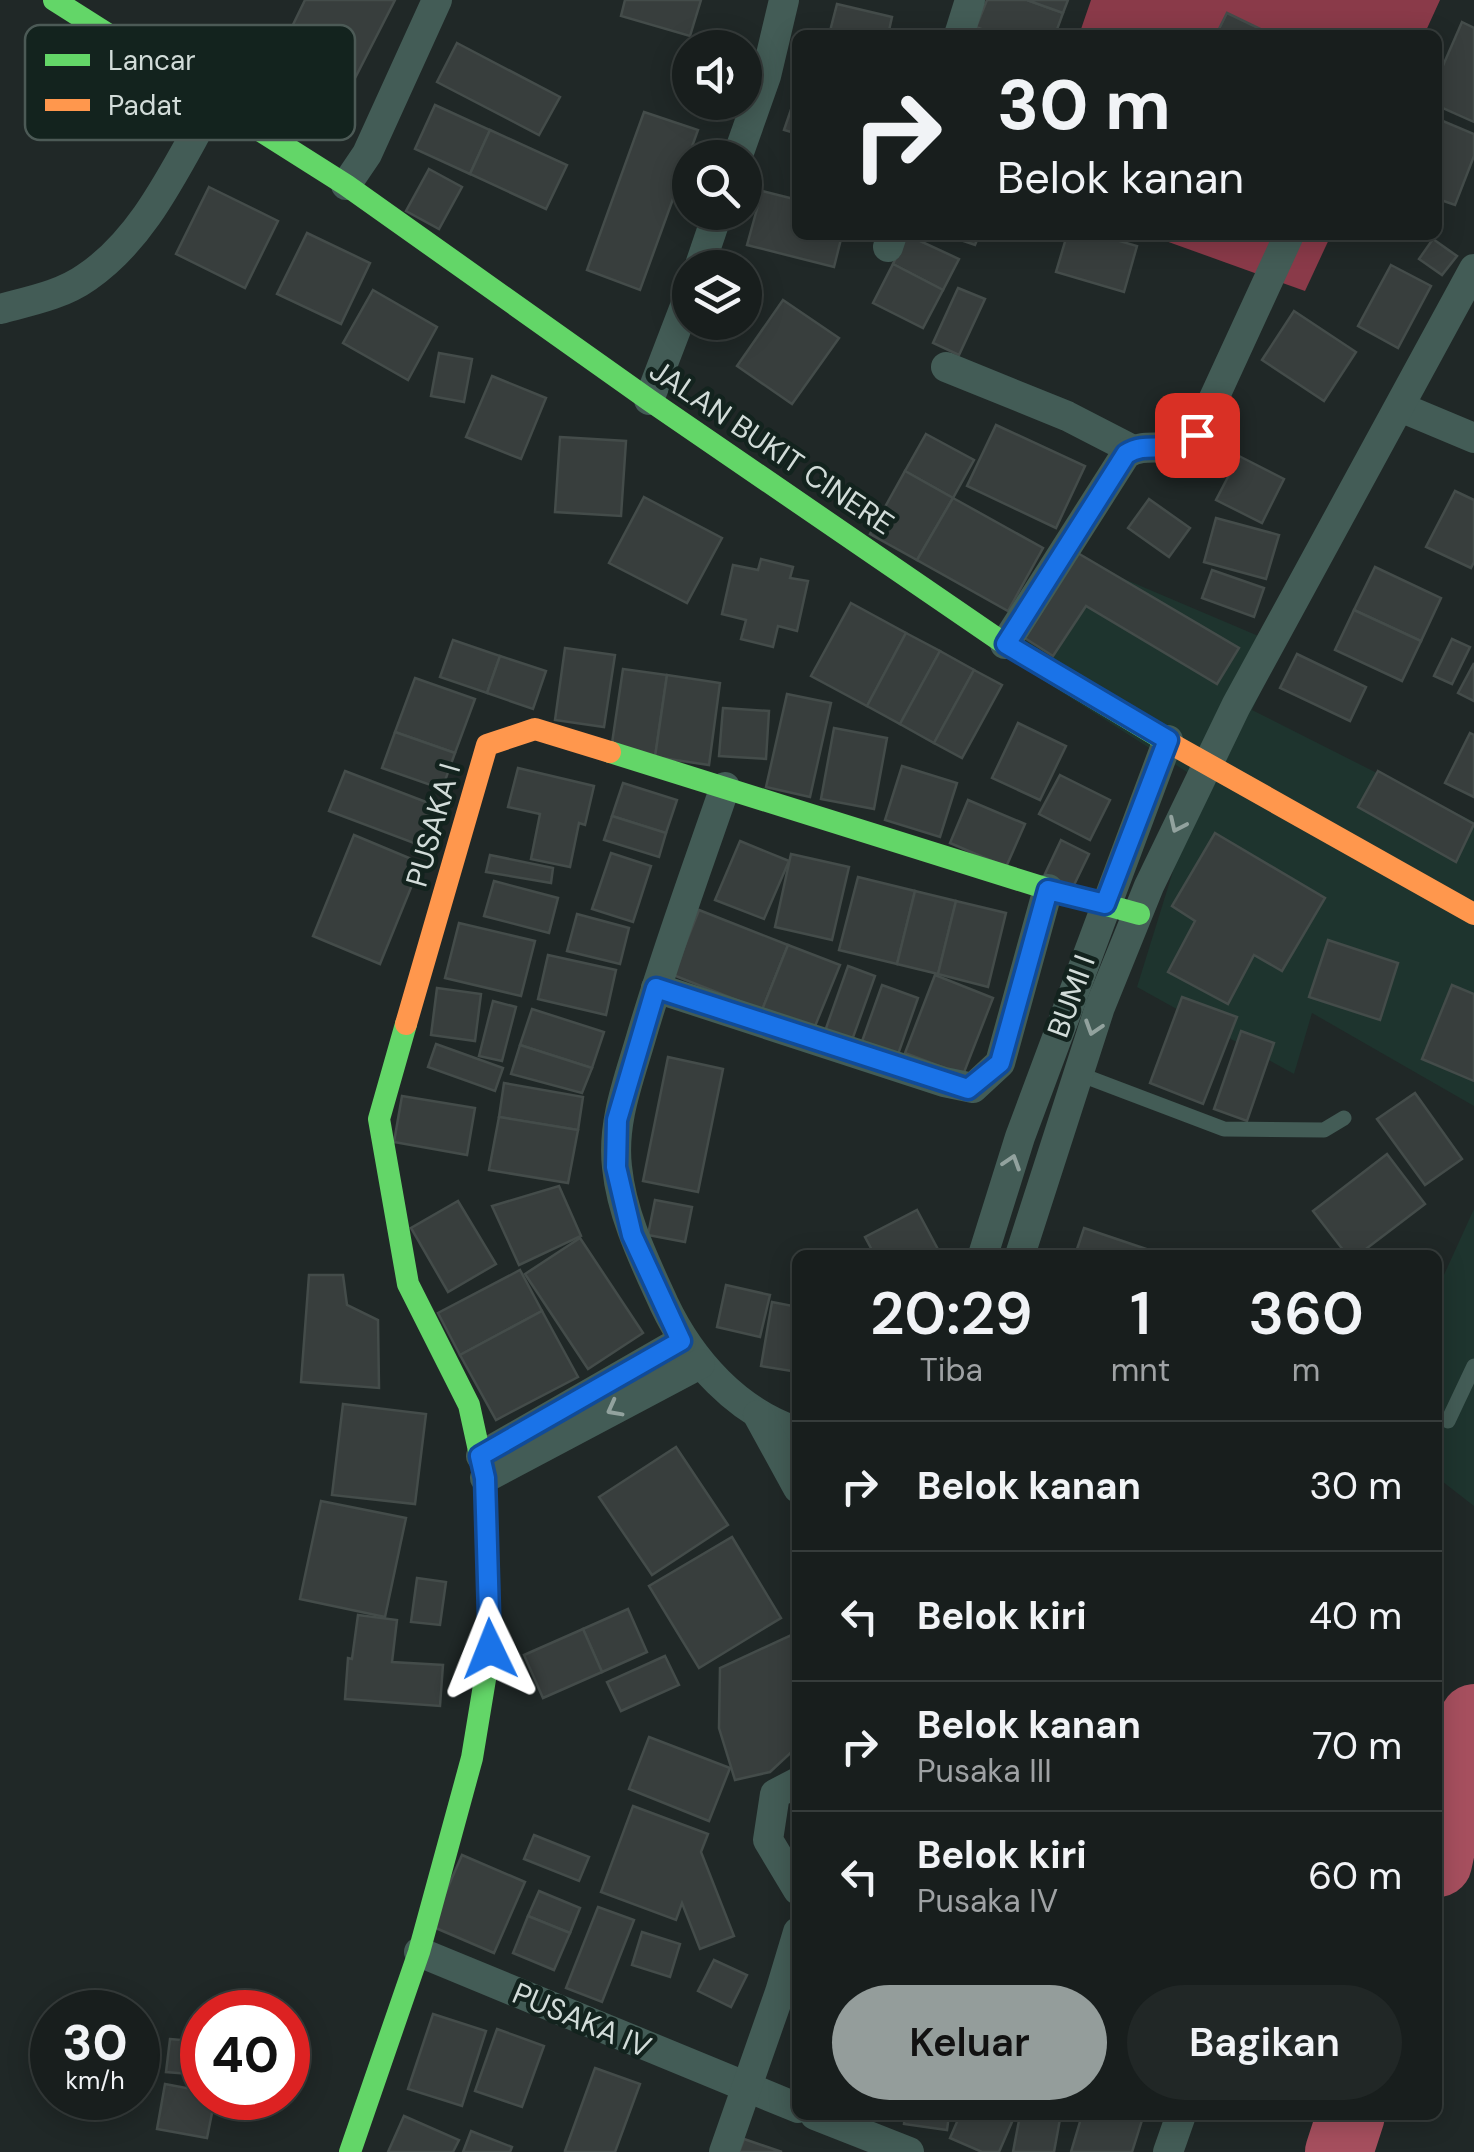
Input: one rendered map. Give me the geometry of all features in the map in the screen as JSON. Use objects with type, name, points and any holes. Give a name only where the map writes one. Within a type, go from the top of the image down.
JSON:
[{"type":"street","name":"JALAN BUKIT CINERE","points":[[54,0],[94,25]]},
{"type":"street","points":[[346,185],[366,154],[437,0]]},
{"type":"street","points":[[744,140],[766,76],[784,0]]},
{"type":"street","points":[[961,30],[970,0]]},
{"type":"street","points":[[0,309],[49,296],[87,277],[135,234],[191,140]]},
{"type":"street","name":"JALAN BUKIT CINERE","points":[[275,140],[346,185],[649,400],[1006,644],[1206,765],[1473,910]]},
{"type":"street","points":[[1006,644],[1126,454],[1133,450],[1181,448],[1197,435],[1287,240]]},
{"type":"street","name":"BUMI I","points":[[1022,1250],[1100,1007],[1206,765],[1474,269]]},
{"type":"street","points":[[649,400],[672,340]]},
{"type":"street","points":[[946,367],[1067,416],[1133,450]]},
{"type":"street","points":[[1400,407],[1474,438]]},
{"type":"street","name":"PUSAKA I","points":[[483,1467],[469,1404],[408,1284],[379,1118],[488,744],[535,729],[1048,890],[1139,914]]},
{"type":"street","name":"BUMI I","points":[[984,1250],[1020,1137],[1168,740]]},
{"type":"street","points":[[725,787],[656,988],[617,1120],[616,1167],[632,1235],[690,1352],[758,1415],[792,1477]]},
{"type":"street","points":[[656,988],[968,1089],[1000,1063],[1048,890]]},
{"type":"street","points":[[350,2152],[418,1952],[472,1758],[490,1649],[483,1467],[690,1352]]},
{"type":"street","points":[[758,1415],[792,1429]]},
{"type":"street","points":[[792,1785],[775,1794],[768,1840],[792,1880]]},
{"type":"street","points":[[724,2152],[792,1950]]},
{"type":"street","name":"PUSAKA IV","points":[[418,1952],[792,2106]]},
{"type":"street","points":[[828,2120],[909,2152]]},
{"type":"street","points":[[1168,2152],[1178,2120]]},
{"type":"lane","points":[[1078,1074],[1224,1129],[1324,1130],[1344,1118]]},
{"type":"lane","points":[[1448,1422],[1474,1366]]},
{"type":"shaded area","points":[[1091,0],[1440,0],[1426,30],[1263,30],[1227,13],[1218,30],[1081,30]]},
{"type":"shaded area","points":[[1163,240],[1329,240],[1305,291]]},
{"type":"shaded area","points":[[1063,553],[1282,646],[1252,710],[1474,822],[1474,1106],[1312,1013],[1294,1074],[1137,987],[1201,781],[997,651]]},
{"type":"shaded area","points":[[1474,1209],[1474,1506],[1442,1481],[1442,1279]]},
{"type":"building","points":[[305,0],[395,0],[355,78],[355,25],[293,25]]},
{"type":"building","points":[[625,0],[701,0],[692,30],[672,31],[621,16]]},
{"type":"building","points":[[987,0],[1027,0],[1063,13],[1057,30],[976,27]]},
{"type":"building","points":[[1027,0],[1068,0],[1063,13]]},
{"type":"building","points":[[837,4],[892,17],[889,30],[830,30]]},
{"type":"building","points":[[1227,13],[1263,30],[1218,30]]},
{"type":"building","points":[[1462,22],[1474,28],[1474,122],[1442,108],[1442,68]]},
{"type":"building","points":[[457,43],[560,97],[539,135],[437,82]]},
{"type":"building","points":[[435,105],[490,130],[470,174],[415,149]]},
{"type":"building","points":[[792,107],[792,132],[784,130]]},
{"type":"building","points":[[644,112],[698,130],[694,140],[672,140],[672,202],[640,290],[587,270]]},
{"type":"building","points":[[1442,121],[1474,134],[1474,156],[1455,205],[1442,200]]},
{"type":"building","points":[[490,130],[567,165],[546,209],[470,174]]},
{"type":"building","points":[[429,169],[462,187],[439,229],[406,211]]},
{"type":"building","points":[[209,187],[278,221],[245,288],[176,254]]},
{"type":"building","points":[[762,191],[792,198],[792,240],[841,240],[834,267],[747,245],[751,230],[762,230]]},
{"type":"building","points":[[307,233],[370,263],[341,324],[277,294]]},
{"type":"building","points":[[905,240],[918,240],[959,259],[943,290],[893,264]]},
{"type":"building","points":[[1066,240],[1116,240],[1137,246],[1124,292],[1056,272]]},
{"type":"building","points":[[1432,240],[1457,256],[1442,275],[1419,259]]},
{"type":"building","points":[[893,264],[943,290],[923,328],[873,303]]},
{"type":"building","points":[[1391,265],[1431,286],[1398,348],[1358,326]]},
{"type":"building","points":[[958,288],[985,299],[959,355],[933,343]]},
{"type":"building","points":[[373,290],[437,327],[408,380],[343,343]]},
{"type":"building","points":[[783,300],[839,338],[792,404],[737,366],[755,340],[762,340],[762,330]]},
{"type":"building","points":[[1294,311],[1356,352],[1324,401],[1262,360]]},
{"type":"building","points":[[439,353],[472,359],[464,402],[431,396]]},
{"type":"building","points":[[492,376],[546,398],[521,459],[466,437]]},
{"type":"building","points":[[996,425],[1085,466],[1056,528],[967,486]]},
{"type":"building","points":[[926,434],[974,460],[953,498],[905,471]]},
{"type":"building","points":[[560,437],[626,441],[621,516],[555,512]]},
{"type":"building","points":[[1239,456],[1284,479],[1262,523],[1216,500]]},
{"type":"building","points":[[905,471],[953,498],[917,560],[870,534]]},
{"type":"building","points":[[1455,491],[1474,500],[1471,568],[1426,547]]},
{"type":"building","points":[[644,497],[722,538],[687,603],[609,563]]},
{"type":"building","points":[[953,498],[1043,548],[1008,611],[917,560]]},
{"type":"building","points":[[1149,499],[1190,528],[1169,557],[1128,528]]},
{"type":"building","points":[[1216,518],[1279,535],[1266,579],[1204,562]]},
{"type":"building","points":[[1076,552],[1239,648],[1217,684],[1086,606],[1053,656],[1020,635]]},
{"type":"building","points":[[761,559],[793,567],[790,578],[808,581],[797,631],[778,626],[773,647],[741,639],[746,620],[722,614],[733,565],[758,570]]},
{"type":"building","points":[[1375,567],[1441,598],[1421,641],[1354,610]]},
{"type":"building","points":[[1212,570],[1264,588],[1254,617],[1202,598]]},
{"type":"building","points":[[851,603],[906,633],[867,706],[811,676]]},
{"type":"building","points":[[1354,610],[1421,641],[1402,681],[1335,650]]},
{"type":"building","points":[[906,633],[940,651],[900,724],[867,706]]},
{"type":"building","points":[[1452,639],[1470,647],[1452,684],[1434,676]]},
{"type":"building","points":[[453,640],[500,656],[487,693],[440,677]]},
{"type":"building","points":[[565,648],[615,655],[604,727],[555,720]]},
{"type":"building","points":[[940,651],[974,670],[934,743],[900,724]]},
{"type":"building","points":[[1297,654],[1366,687],[1350,721],[1280,688]]},
{"type":"building","points":[[500,656],[546,671],[533,709],[487,693]]},
{"type":"building","points":[[1474,663],[1474,701],[1458,693]]},
{"type":"building","points":[[623,669],[667,675],[655,757],[611,750]]},
{"type":"building","points":[[974,670],[1002,685],[962,758],[934,743]]},
{"type":"building","points":[[667,675],[720,683],[709,765],[655,757]]},
{"type":"building","points":[[415,678],[475,699],[455,753],[395,732]]},
{"type":"building","points":[[787,694],[831,703],[810,797],[766,787]]},
{"type":"building","points":[[723,708],[769,711],[766,759],[719,756]]},
{"type":"building","points":[[1018,723],[1066,746],[1040,800],[992,778]]},
{"type":"building","points":[[834,728],[887,738],[874,809],[821,799]]},
{"type":"building","points":[[395,732],[455,753],[442,789],[382,768]]},
{"type":"building","points":[[1470,733],[1474,735],[1474,797],[1445,783]]},
{"type":"building","points":[[902,766],[957,783],[940,837],[885,820]]},
{"type":"building","points":[[518,768],[594,786],[585,825],[579,823],[570,867],[531,859],[540,814],[508,807]]},
{"type":"building","points":[[345,771],[434,805],[419,845],[329,811]]},
{"type":"building","points":[[1378,771],[1474,824],[1456,862],[1358,807]]},
{"type":"building","points":[[1060,775],[1110,800],[1090,840],[1039,814]]},
{"type":"building","points":[[623,783],[677,800],[666,833],[612,816]]},
{"type":"building","points":[[968,800],[1025,824],[1006,867],[950,843]]},
{"type":"building","points":[[612,816],[666,833],[659,857],[604,840]]},
{"type":"building","points":[[1215,833],[1325,898],[1282,971],[1254,955],[1228,1004],[1168,972],[1195,921],[1172,906]]},
{"type":"building","points":[[354,835],[421,863],[380,964],[313,936]]},
{"type":"building","points":[[1061,840],[1089,854],[1073,887],[1045,874]]},
{"type":"building","points":[[740,841],[789,861],[764,919],[715,900]]},
{"type":"building","points":[[611,853],[651,866],[633,922],[592,909]]},
{"type":"building","points":[[791,854],[849,867],[832,940],[775,927]]},
{"type":"building","points":[[490,855],[553,868],[551,883],[486,872]]},
{"type":"building","points":[[858,877],[915,891],[897,964],[839,950]]},
{"type":"building","points":[[494,881],[558,898],[549,933],[484,916]]},
{"type":"building","points":[[915,891],[956,901],[938,974],[897,964]]},
{"type":"building","points":[[956,901],[1006,913],[988,987],[938,974]]},
{"type":"building","points":[[699,910],[788,945],[762,1010],[673,975]]},
{"type":"building","points":[[577,914],[629,928],[620,964],[567,951]]},
{"type":"building","points":[[459,923],[535,941],[521,996],[445,978]]},
{"type":"building","points":[[1328,940],[1398,963],[1380,1020],[1309,997]]},
{"type":"building","points":[[788,945],[840,965],[813,1031],[762,1010]]},
{"type":"building","points":[[548,955],[616,970],[606,1015],[538,999]]},
{"type":"building","points":[[848,966],[875,976],[851,1043],[824,1034]]},
{"type":"building","points":[[935,975],[993,998],[963,1075],[905,1053]]},
{"type":"building","points":[[882,985],[918,998],[896,1060],[860,1047]]},
{"type":"building","points":[[1452,985],[1474,994],[1474,1081],[1422,1059]]},
{"type":"building","points":[[437,988],[481,994],[475,1041],[431,1035]]},
{"type":"building","points":[[1182,997],[1237,1017],[1203,1104],[1150,1083]]},
{"type":"building","points":[[493,1001],[516,1007],[502,1061],[479,1056]]},
{"type":"building","points":[[532,1009],[604,1032],[592,1068],[520,1045]]},
{"type":"building","points":[[1241,1031],[1274,1043],[1247,1121],[1214,1109]]},
{"type":"building","points":[[436,1044],[503,1068],[495,1091],[428,1067]]},
{"type":"building","points":[[520,1045],[592,1068],[582,1093],[511,1074]]},
{"type":"building","points":[[668,1057],[723,1069],[698,1192],[643,1181]]},
{"type":"building","points":[[504,1083],[583,1097],[578,1130],[499,1117]]},
{"type":"building","points":[[1415,1093],[1462,1159],[1425,1185],[1377,1119]]},
{"type":"building","points":[[402,1096],[475,1108],[467,1155],[394,1142]]},
{"type":"building","points":[[499,1117],[578,1130],[568,1183],[489,1170]]},
{"type":"building","points":[[1387,1154],[1425,1204],[1365,1250],[1343,1250],[1313,1211]]},
{"type":"building","points":[[559,1186],[581,1236],[519,1265],[492,1206]]},
{"type":"building","points":[[655,1200],[692,1207],[685,1242],[648,1235]]},
{"type":"building","points":[[458,1201],[496,1264],[448,1292],[411,1228]]},
{"type":"building","points":[[917,1210],[938,1250],[872,1250],[865,1237]]},
{"type":"building","points":[[1084,1228],[1149,1250],[1077,1250]]},
{"type":"building","points":[[580,1238],[643,1333],[588,1369],[525,1274]]},
{"type":"building","points":[[520,1270],[542,1311],[460,1355],[438,1313]]},
{"type":"building","points":[[309,1275],[343,1275],[347,1305],[378,1320],[379,1388],[301,1382]]},
{"type":"building","points":[[726,1285],[770,1295],[760,1337],[717,1327]]},
{"type":"building","points":[[772,1302],[792,1306],[792,1371],[761,1366]]},
{"type":"building","points":[[542,1311],[578,1377],[496,1420],[460,1355]]},
{"type":"building","points":[[343,1404],[426,1414],[415,1504],[332,1495]]},
{"type":"building","points":[[676,1447],[728,1525],[652,1575],[599,1497]]},
{"type":"building","points":[[321,1501],[406,1518],[385,1617],[300,1599]]},
{"type":"building","points":[[732,1537],[781,1618],[699,1668],[649,1586]]},
{"type":"building","points":[[417,1578],[446,1582],[440,1625],[411,1622]]},
{"type":"building","points":[[628,1609],[647,1652],[602,1672],[583,1629]]},
{"type":"building","points":[[358,1615],[397,1620],[392,1662],[443,1665],[440,1706],[345,1699],[348,1658],[352,1659]]},
{"type":"building","points":[[583,1629],[602,1672],[543,1698],[524,1655]]},
{"type":"building","points":[[792,1635],[792,1752],[770,1772],[735,1780],[719,1728],[720,1668]]},
{"type":"building","points":[[665,1656],[679,1685],[621,1711],[607,1682]]},
{"type":"building","points":[[649,1737],[730,1768],[709,1821],[629,1789]]},
{"type":"building","points":[[633,1806],[708,1834],[701,1852],[734,1936],[700,1949],[682,1903],[676,1920],[601,1892]]},
{"type":"building","points":[[534,1835],[589,1857],[579,1881],[524,1859]]},
{"type":"building","points":[[462,1855],[525,1882],[494,1953],[431,1926]]},
{"type":"building","points":[[539,1891],[580,1908],[570,1933],[528,1916]]},
{"type":"building","points":[[598,1907],[634,1920],[602,2002],[566,1988]]},
{"type":"building","points":[[528,1916],[570,1933],[554,1970],[513,1953]]},
{"type":"building","points":[[642,1932],[680,1944],[670,1977],[632,1965]]},
{"type":"building","points":[[714,1960],[747,1975],[731,2007],[698,1991]]},
{"type":"building","points":[[433,2014],[486,2031],[462,2106],[408,2089]]},
{"type":"building","points":[[497,2029],[544,2046],[522,2107],[475,2091]]},
{"type":"building","points":[[170,2039],[180,2040],[180,2073],[166,2072]]},
{"type":"building","points":[[595,2068],[640,2084],[615,2152],[567,2152],[565,2151]]},
{"type":"building","points":[[165,2084],[180,2087],[180,2120],[211,2120],[207,2138],[157,2129]]},
{"type":"building","points":[[404,2116],[459,2140],[453,2152],[388,2152]]},
{"type":"building","points":[[904,2120],[948,2120],[947,2130],[904,2124]]},
{"type":"building","points":[[958,2120],[1013,2120],[999,2152],[982,2152],[950,2138]]},
{"type":"building","points":[[1019,2120],[1060,2120],[1054,2152],[1013,2152]]},
{"type":"building","points":[[1081,2120],[1142,2120],[1132,2152],[1071,2152]]},
{"type":"building","points":[[471,2131],[512,2147],[510,2152],[463,2152]]},
{"type":"building","points":[[744,2139],[782,2152],[739,2152]]},
{"type":"waterway","points":[[1442,1845],[1474,1718]]},
{"type":"waterway","points":[[1339,2152],[1349,2120]]},
{"type":"traffic: fast","points":[[54,0],[93,25]]},
{"type":"traffic: fast","points":[[275,140],[346,185],[649,400],[1005,644],[1161,738]]},
{"type":"traffic: fast","points":[[610,752],[1139,914]]},
{"type":"traffic: fast","points":[[350,2152],[419,1952],[472,1758],[490,1649],[485,1478],[469,1405],[408,1284],[379,1119],[406,1024]]},
{"type":"traffic: slow","points":[[406,1024],[487,745],[535,729],[610,752]]},
{"type":"traffic: slow","points":[[1161,738],[1474,914]]},
{"type":"route","points":[[490,1649],[485,1478],[480,1456],[681,1341],[632,1235],[616,1167],[617,1120],[656,988],[968,1089],[1000,1063],[1048,890],[1105,904],[1168,740],[1006,644],[1126,454],[1133,450],[1181,448],[1197,435]]}]
